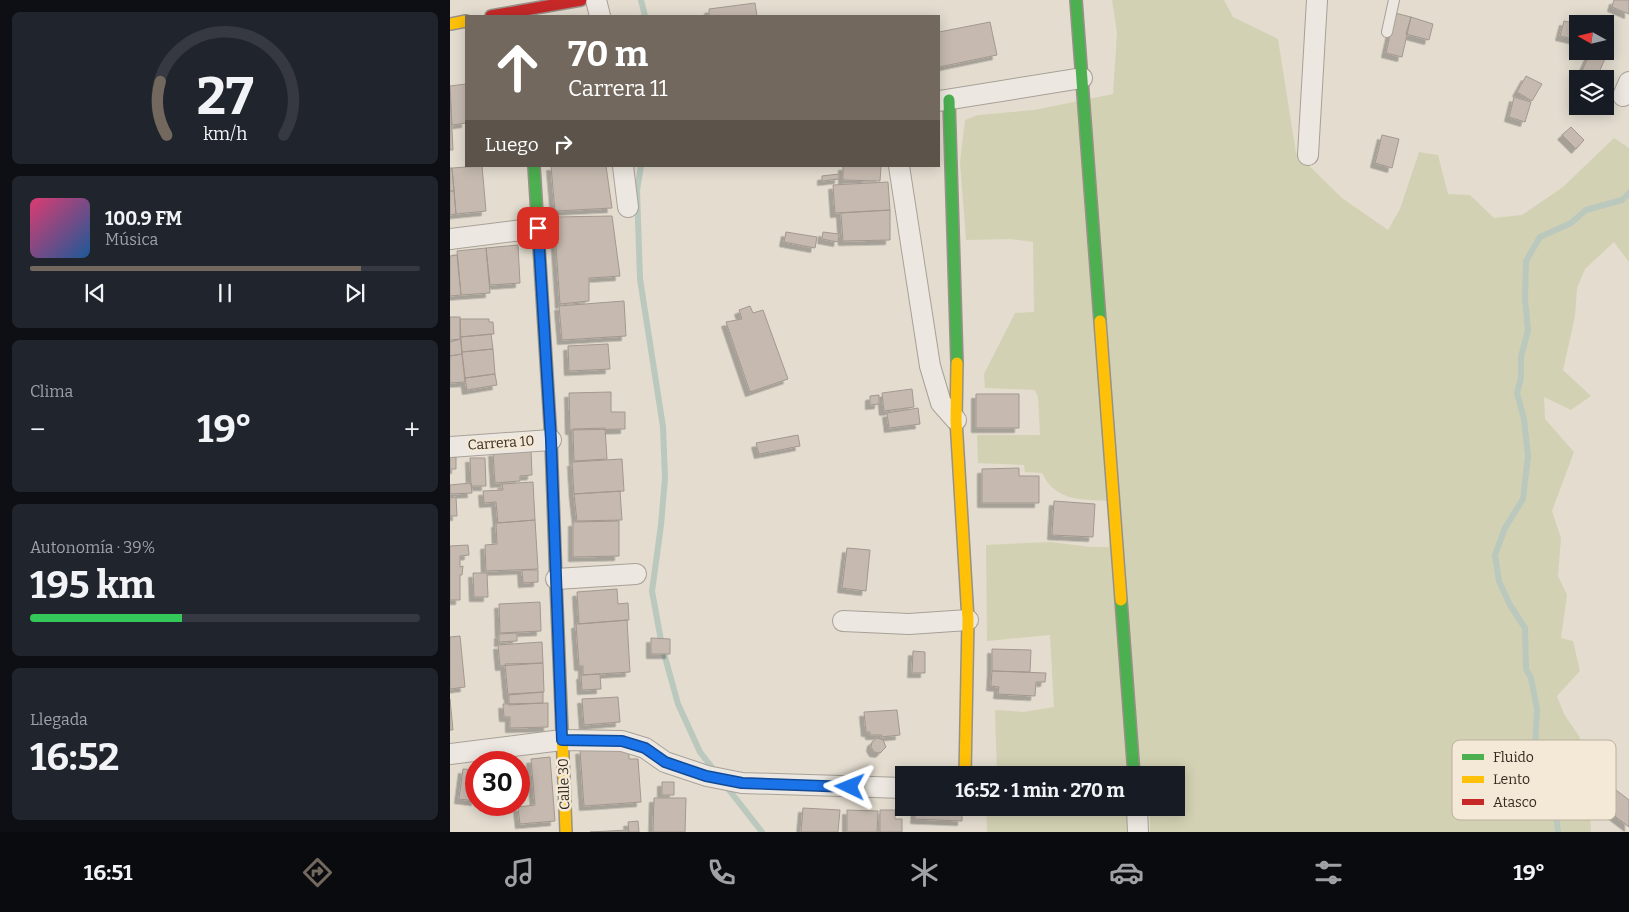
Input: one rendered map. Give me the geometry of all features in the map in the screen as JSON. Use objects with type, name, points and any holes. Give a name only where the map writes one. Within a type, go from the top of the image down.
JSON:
[{"type":"main road","points":[[502,15],[523,13],[581,0]]},
{"type":"main road","points":[[1076,0],[1133,766]]},
{"type":"main road","points":[[450,24],[465,21]]},
{"type":"main road","points":[[944,100],[958,340],[956,420],[968,620],[965,766]]},
{"type":"main road","name":"Calle 30","points":[[534,167],[551,440],[566,832]]},
{"type":"street","points":[[596,0],[600,15]]},
{"type":"street","points":[[1308,155],[1317,0]]},
{"type":"street","points":[[944,100],[1082,78]]},
{"type":"street","points":[[623,167],[628,207]]},
{"type":"street","points":[[899,167],[930,366],[941,403],[956,420]]},
{"type":"street","points":[[450,238],[538,228]]},
{"type":"street","name":"Carrera 10","points":[[450,447],[551,440]]},
{"type":"street","points":[[556,579],[636,574]]},
{"type":"street","points":[[843,621],[909,624],[968,620]]},
{"type":"street","points":[[450,754],[562,740],[622,741],[645,748],[665,762],[706,776],[742,783],[895,788]]},
{"type":"street","points":[[1137,816],[1138,832]]},
{"type":"lane","points":[[1387,32],[1394,0]]},
{"type":"shaded area","points":[[1112,0],[1224,0],[1233,17],[1278,39],[1296,153],[1342,198],[1388,230],[1400,209],[1419,152],[1438,155],[1448,194],[1470,195],[1494,218],[1522,215],[1563,187],[1614,138],[1629,148],[1629,262],[1614,242],[1585,269],[1577,288],[1575,316],[1563,370],[1591,396],[1571,410],[1544,397],[1545,419],[1574,452],[1552,511],[1561,538],[1558,576],[1567,595],[1561,638],[1573,641],[1580,671],[1557,696],[1564,714],[1580,740],[1452,740],[1452,820],[1590,820],[1591,832],[1150,832],[1150,816],[1185,816],[1185,766],[1140,766],[1138,764],[1126,766],[997,766],[995,710],[1024,712],[1054,707],[1050,635],[987,641],[986,545],[1051,542],[1090,547],[1109,547],[1109,501],[1079,499],[1062,494],[1054,489],[1042,473],[1025,472],[1024,465],[978,463],[977,435],[1040,435],[1038,397],[1035,390],[985,388],[984,374],[1015,313],[1034,312],[1033,242],[1010,239],[966,240],[960,162],[965,120],[978,115],[1034,110],[1113,94],[1117,33]]},
{"type":"shaded area","points":[[986,816],[1131,816],[1132,832],[987,832]]},
{"type":"building","points":[[1614,0],[1629,0],[1629,14],[1612,7]]},
{"type":"building","points":[[755,3],[757,15],[709,15],[709,9]]},
{"type":"building","points":[[1395,13],[1411,17],[1402,57],[1386,53]]},
{"type":"building","points":[[1411,17],[1433,24],[1429,40],[1406,34]]},
{"type":"building","points":[[1564,21],[1569,22],[1569,38],[1560,36]]},
{"type":"building","points":[[990,22],[997,55],[940,67],[940,32]]},
{"type":"building","points":[[1587,60],[1604,60],[1600,70],[1582,70]]},
{"type":"building","points":[[1526,76],[1542,84],[1532,101],[1517,92]]},
{"type":"building","points":[[465,84],[465,123],[452,125],[450,86]]},
{"type":"building","points":[[450,92],[453,150],[450,150]]},
{"type":"building","points":[[1514,97],[1531,102],[1525,122],[1509,117]]},
{"type":"building","points":[[1571,127],[1584,140],[1576,149],[1562,135]]},
{"type":"building","points":[[1382,135],[1399,139],[1392,168],[1375,163]]},
{"type":"building","points":[[482,167],[486,211],[456,214],[452,168]]},
{"type":"building","points":[[551,167],[606,167],[612,208],[555,211]]},
{"type":"building","points":[[843,167],[881,167],[880,181],[843,180]]},
{"type":"building","points":[[450,168],[452,168],[454,191],[450,191]]},
{"type":"building","points":[[839,174],[839,179],[822,181],[822,176]]},
{"type":"building","points":[[888,182],[890,210],[835,213],[833,185]]},
{"type":"building","points":[[450,191],[454,191],[456,214],[450,215]]},
{"type":"building","points":[[890,210],[890,240],[843,241],[841,213]]},
{"type":"building","points":[[612,216],[620,276],[589,278],[589,301],[560,304],[554,217]]},
{"type":"building","points":[[786,232],[817,237],[815,248],[784,242]]},
{"type":"building","points":[[823,232],[839,234],[838,242],[822,239]]},
{"type":"building","points":[[518,245],[520,283],[490,285],[486,248]]},
{"type":"building","points":[[486,248],[490,293],[461,295],[457,251]]},
{"type":"building","points":[[457,255],[461,295],[450,296],[450,256]]},
{"type":"building","points":[[624,301],[626,336],[562,340],[559,306]]},
{"type":"building","points":[[750,306],[753,313],[763,310],[788,379],[750,392],[726,322],[742,319],[739,310]]},
{"type":"building","points":[[450,317],[460,317],[461,339],[450,340]]},
{"type":"building","points":[[460,319],[489,319],[489,322],[493,322],[494,334],[460,337]]},
{"type":"building","points":[[491,334],[493,349],[462,352],[460,337]]},
{"type":"building","points":[[461,339],[462,354],[450,356],[450,342]]},
{"type":"building","points":[[608,344],[610,369],[569,371],[568,346]]},
{"type":"building","points":[[493,349],[495,374],[465,378],[462,352]]},
{"type":"building","points":[[462,354],[465,382],[450,383],[450,356]]},
{"type":"building","points":[[495,374],[497,385],[467,390],[465,378]]},
{"type":"building","points":[[912,389],[914,407],[884,411],[882,393]]},
{"type":"building","points":[[611,392],[611,412],[625,412],[625,429],[570,430],[569,393]]},
{"type":"building","points":[[976,394],[1019,394],[1019,428],[976,428]]},
{"type":"building","points":[[879,395],[879,404],[870,405],[870,396]]},
{"type":"building","points":[[918,408],[920,424],[889,428],[887,413]]},
{"type":"building","points":[[605,428],[607,459],[574,461],[573,429]]},
{"type":"building","points":[[798,435],[800,446],[759,454],[756,443]]},
{"type":"building","points":[[531,450],[532,475],[520,476],[520,481],[495,483],[493,452]]},
{"type":"building","points":[[450,457],[456,457],[456,469],[450,469]]},
{"type":"building","points":[[470,458],[485,458],[486,486],[471,486]]},
{"type":"building","points":[[622,459],[624,491],[574,494],[572,462]]},
{"type":"building","points":[[1019,468],[1019,476],[1039,476],[1039,503],[982,503],[982,469]]},
{"type":"building","points":[[533,482],[535,520],[498,523],[496,502],[484,503],[483,491],[503,490],[502,484]]},
{"type":"building","points":[[471,483],[472,493],[450,494],[450,485]]},
{"type":"building","points":[[620,491],[622,520],[577,521],[574,494]]},
{"type":"building","points":[[456,497],[457,516],[450,516],[450,498]]},
{"type":"building","points":[[1054,501],[1095,504],[1093,537],[1052,535]]},
{"type":"building","points":[[535,520],[538,569],[486,571],[485,545],[497,544],[496,523]]},
{"type":"building","points":[[619,521],[619,556],[573,557],[573,522]]},
{"type":"building","points":[[468,545],[469,555],[460,556],[460,567],[463,566],[462,575],[460,575],[460,600],[450,600],[450,546]]},
{"type":"building","points":[[847,548],[870,550],[866,591],[842,588]]},
{"type":"building","points":[[522,570],[538,570],[538,582],[523,583]]},
{"type":"building","points":[[473,573],[487,573],[488,597],[474,597]]},
{"type":"building","points":[[617,589],[618,604],[628,603],[629,620],[579,624],[577,592]]},
{"type":"building","points":[[540,602],[541,631],[500,633],[499,604]]},
{"type":"building","points":[[627,620],[630,672],[583,675],[583,666],[579,666],[576,624]]},
{"type":"building","points":[[517,633],[517,641],[499,642],[499,634]]},
{"type":"building","points":[[460,636],[465,687],[450,689],[450,637]]},
{"type":"building","points":[[651,638],[670,639],[670,654],[651,654]]},
{"type":"building","points":[[542,642],[543,663],[500,666],[498,645]]},
{"type":"building","points":[[992,649],[1031,650],[1030,672],[992,671]]},
{"type":"building","points":[[913,651],[925,652],[925,673],[912,673]]},
{"type":"building","points":[[543,663],[544,692],[508,695],[505,664]]},
{"type":"building","points":[[992,671],[1046,673],[1045,682],[1036,682],[1035,696],[998,694],[999,687],[991,686]]},
{"type":"building","points":[[600,674],[601,689],[582,690],[581,675]]},
{"type":"building","points":[[543,692],[543,703],[509,705],[509,694]]},
{"type":"building","points":[[618,697],[620,722],[584,725],[582,699]]},
{"type":"building","points":[[450,699],[453,730],[450,730]]},
{"type":"building","points":[[548,703],[548,727],[510,728],[510,717],[504,717],[503,704]]},
{"type":"building","points":[[897,710],[900,735],[881,737],[882,735],[870,735],[870,732],[866,732],[864,712]]},
{"type":"building","points":[[877,738],[883,740],[886,747],[880,753],[874,752],[871,747],[872,742]]},
{"type":"building","points":[[629,746],[629,759],[638,759],[641,802],[584,806],[580,750]]},
{"type":"building","points":[[550,757],[555,821],[520,824],[519,816],[530,816],[530,806],[535,805],[531,759]]},
{"type":"building","points":[[463,769],[465,769],[465,800],[459,799]]},
{"type":"building","points":[[662,782],[674,782],[674,795],[662,795]]},
{"type":"building","points":[[1616,790],[1629,800],[1629,827],[1616,817]]},
{"type":"building","points":[[654,798],[686,798],[685,832],[653,832]]},
{"type":"building","points":[[803,808],[840,810],[838,832],[801,832]]},
{"type":"building","points":[[847,810],[878,811],[877,832],[847,832]]},
{"type":"building","points":[[880,810],[895,810],[895,819],[902,819],[902,832],[880,832]]},
{"type":"building","points":[[915,816],[962,816],[962,821],[915,819]]},
{"type":"building","points":[[638,821],[639,832],[629,832],[628,822]]},
{"type":"building","points":[[628,830],[629,832],[590,832]]},
{"type":"waterway","points":[[641,0],[645,15]]},
{"type":"waterway","points":[[641,167],[637,190],[640,279],[663,427],[665,478],[652,591],[662,646],[678,704],[700,752],[717,774]]},
{"type":"waterway","points":[[1535,740],[1537,709],[1531,678],[1526,669],[1525,628],[1510,605],[1499,581],[1495,555],[1505,528],[1523,499],[1528,456],[1524,419],[1517,393],[1521,378],[1521,357],[1528,330],[1525,299],[1526,261],[1540,237],[1571,223],[1586,210],[1622,200],[1629,193]]},
{"type":"waterway","points":[[726,786],[762,832]]},
{"type":"waterway","points":[[1557,820],[1558,832]]},
{"type":"traffic: fast","points":[[1076,0],[1100,321]]},
{"type":"traffic: fast","points":[[949,100],[957,363]]},
{"type":"traffic: fast","points":[[534,167],[551,440],[556,582]]},
{"type":"traffic: fast","points":[[1121,600],[1133,766]]},
{"type":"traffic: slow","points":[[450,24],[465,21]]},
{"type":"traffic: slow","points":[[1100,321],[1121,600]]},
{"type":"traffic: slow","points":[[957,363],[956,420],[968,620],[965,766]]},
{"type":"traffic: slow","points":[[556,582],[566,832]]},
{"type":"traffic: jam","points":[[497,15],[581,0]]},
{"type":"route","points":[[538,228],[551,440],[562,740],[622,741],[645,748],[665,762],[706,776],[742,783],[850,787]]}]
